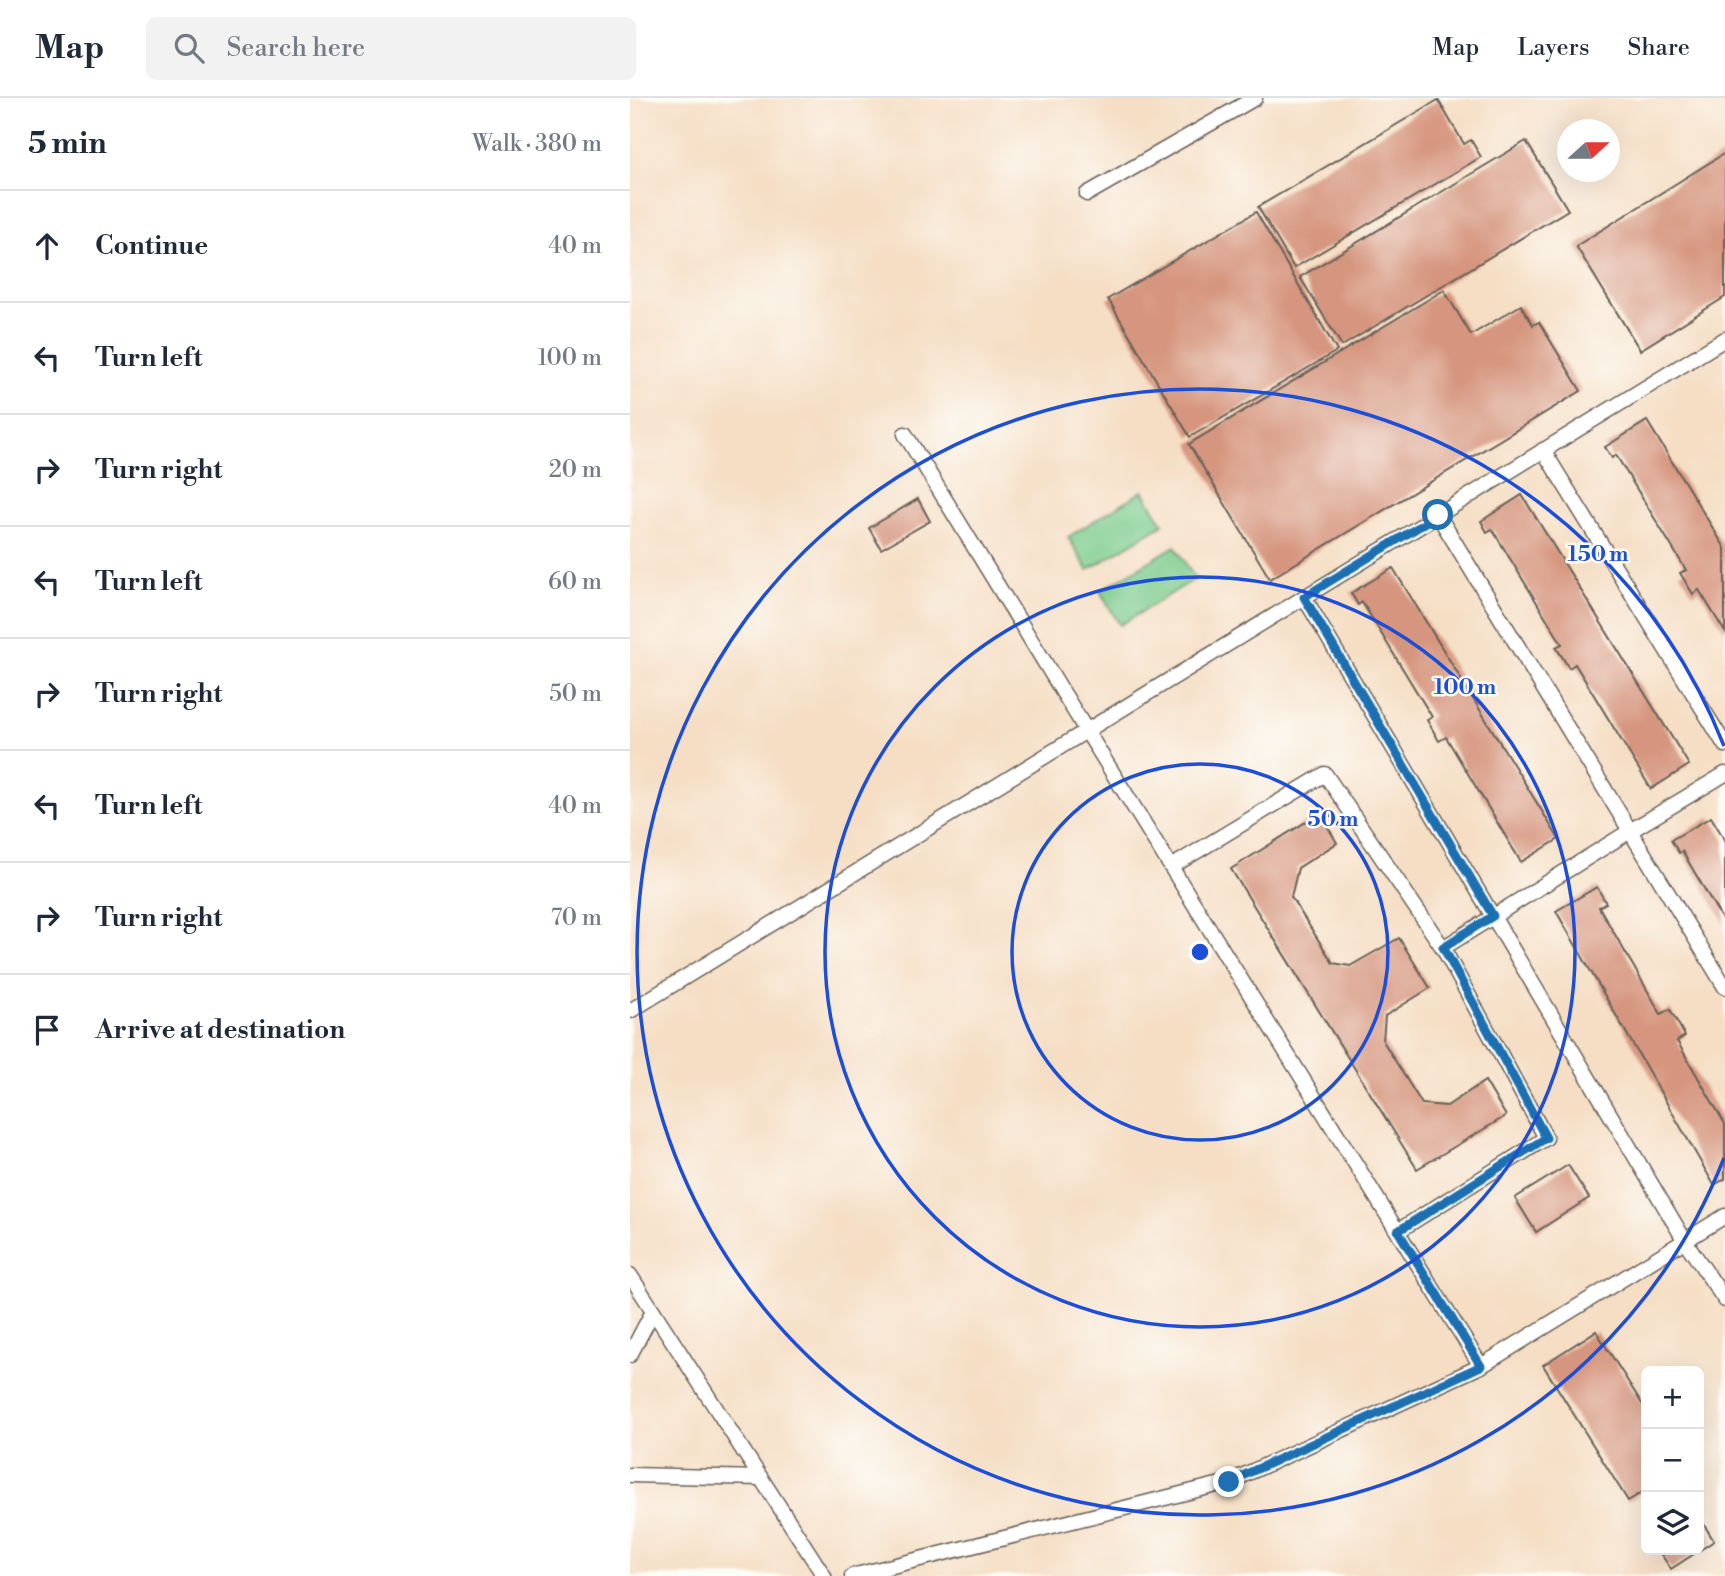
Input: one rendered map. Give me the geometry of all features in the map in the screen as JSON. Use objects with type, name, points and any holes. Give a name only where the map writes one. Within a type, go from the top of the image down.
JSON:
[{"type":"lane","points":[[1087,194],[1255,98]]},
{"type":"lane","points":[[630,1011],[1725,338]]},
{"type":"lane","points":[[905,434],[1481,1366]]},
{"type":"lane","points":[[1543,450],[1725,745]]},
{"type":"lane","points":[[1438,515],[1725,987]]},
{"type":"lane","points":[[1304,597],[1685,1241],[1725,1300]]},
{"type":"lane","points":[[1171,867],[1325,774],[1443,947],[1546,1138],[1398,1231]]},
{"type":"lane","points":[[1443,947],[1725,774]]},
{"type":"lane","points":[[852,1576],[1229,1482],[1481,1366],[1725,1216]]},
{"type":"lane","points":[[630,1275],[824,1576]]},
{"type":"lane","points":[[630,1355],[653,1311]]},
{"type":"lane","points":[[630,1475],[761,1478]]},
{"type":"green space","points":[[1143,491],[1163,524],[1088,570],[1068,537]]},
{"type":"green space","points":[[1175,546],[1195,579],[1120,625],[1100,591]]},
{"type":"building","points":[[1438,100],[1464,144],[1471,140],[1481,157],[1294,268],[1258,207]]},
{"type":"building","points":[[1526,141],[1568,210],[1342,346],[1300,277]]},
{"type":"building","points":[[1725,153],[1725,297],[1640,350],[1576,246]]},
{"type":"building","points":[[1256,212],[1337,351],[1190,437],[1108,299]]},
{"type":"building","points":[[1444,290],[1471,335],[1521,305],[1533,325],[1539,322],[1581,391],[1270,579],[1189,444]]},
{"type":"building","points":[[1647,421],[1725,548],[1725,632],[1699,590],[1693,594],[1680,573],[1686,570],[1616,455],[1612,458],[1605,447]]},
{"type":"building","points":[[1522,495],[1689,765],[1651,789],[1575,664],[1569,668],[1556,647],[1562,644],[1492,529],[1487,532],[1481,521]]},
{"type":"building","points":[[918,499],[930,521],[881,549],[869,528]]},
{"type":"building","points":[[1393,568],[1559,839],[1521,862],[1446,737],[1439,741],[1427,720],[1432,717],[1362,602],[1358,605],[1351,593]]},
{"type":"building","points":[[1320,813],[1337,843],[1298,868],[1291,897],[1333,963],[1350,966],[1399,938],[1430,988],[1385,1016],[1383,1041],[1422,1104],[1447,1106],[1485,1081],[1506,1116],[1417,1169],[1231,869]]},
{"type":"building","points":[[1711,817],[1725,840],[1725,924],[1682,851],[1679,853],[1671,840]]},
{"type":"building","points":[[1597,887],[1606,903],[1599,907],[1661,1014],[1670,1009],[1685,1036],[1677,1041],[1725,1124],[1725,1179],[1714,1185],[1556,911]]},
{"type":"building","points":[[1568,1165],[1589,1198],[1536,1232],[1515,1198]]},
{"type":"building","points":[[1596,1331],[1641,1402],[1641,1493],[1628,1501],[1543,1365]]},
{"type":"building","points":[[1704,1525],[1714,1541],[1704,1548]]},
{"type":"building","points":[[1661,1555],[1692,1555],[1671,1569]]},
{"type":"route","points":[[1229,1482],[1481,1366],[1398,1231],[1546,1138],[1443,947],[1493,916],[1304,597],[1438,515]]}]
